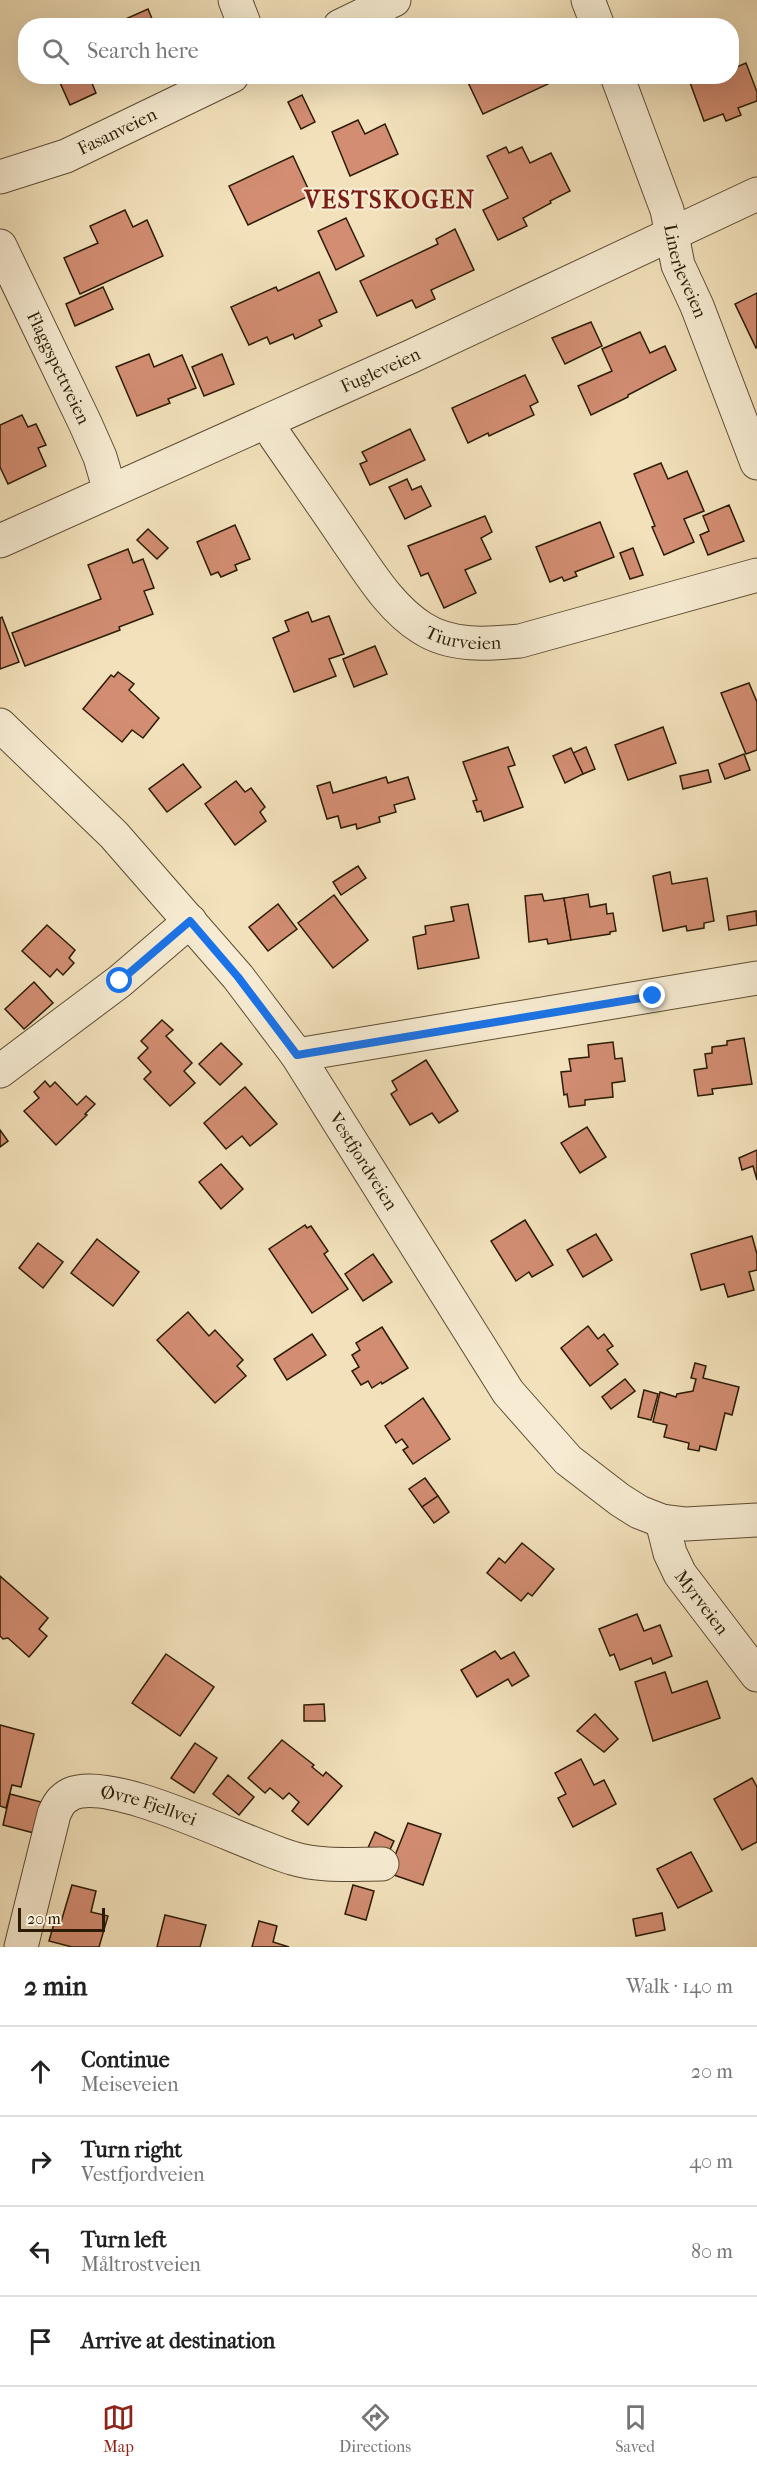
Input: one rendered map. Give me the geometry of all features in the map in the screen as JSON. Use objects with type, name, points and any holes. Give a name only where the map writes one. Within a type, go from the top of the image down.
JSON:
[{"type":"street","points":[[236,0],[242,18]]},
{"type":"street","points":[[357,18],[394,0]]},
{"type":"street","points":[[588,0],[595,18]]},
{"type":"street","name":"Fasanveien","points":[[0,177],[66,156],[215,84]]},
{"type":"street","name":"Linerleveien","points":[[620,84],[667,210],[678,265],[697,306],[757,463]]},
{"type":"street","name":"Fugleveien","points":[[0,541],[412,356],[757,194]]},
{"type":"street","name":"Flaggspettveien","points":[[0,246],[85,423],[100,457],[110,491]]},
{"type":"street","name":"Tiurveien","points":[[271,420],[275,436],[394,604],[423,629],[452,640],[487,645],[520,641],[757,574]]},
{"type":"street","name":"Vestfjordveien","points":[[0,724],[114,835],[238,977],[297,1055],[508,1392],[568,1460],[620,1500],[662,1521],[686,1524],[757,1521]]},
{"type":"street","points":[[0,1071],[120,981],[190,921]]},
{"type":"street","points":[[297,1055],[757,978]]},
{"type":"street","name":"Myrveien","points":[[662,1521],[670,1553],[680,1574],[757,1675]]},
{"type":"street","name":"Øvre Fjellvei","points":[[21,1947],[54,1814],[60,1802],[72,1793],[98,1791],[159,1806],[292,1859],[329,1864],[382,1864]]},
{"type":"building","points":[[148,9],[152,18],[128,18]]},
{"type":"building","points":[[746,63],[757,92],[757,101],[738,108],[741,115],[726,121],[723,114],[704,121],[691,84],[739,84],[739,66]]},
{"type":"building","points":[[61,84],[92,84],[96,93],[70,105]]},
{"type":"building","points":[[469,84],[548,84],[483,114]]},
{"type":"building","points":[[302,95],[315,122],[301,129],[288,102]]},
{"type":"building","points":[[358,120],[365,134],[385,124],[398,154],[350,176],[332,132]]},
{"type":"building","points":[[506,147],[509,153],[522,147],[530,163],[551,153],[570,191],[523,218],[527,226],[498,240],[483,210],[508,198],[487,156]]},
{"type":"building","points":[[293,156],[311,195],[248,225],[229,186]]},
{"type":"building","points":[[125,210],[133,227],[147,220],[163,256],[80,294],[64,258],[98,243],[90,226]]},
{"type":"building","points":[[346,218],[364,256],[336,270],[318,231]]},
{"type":"building","points":[[455,229],[474,270],[431,290],[435,299],[416,308],[412,300],[377,316],[360,281],[438,244],[436,239]]},
{"type":"building","points":[[319,272],[337,312],[319,320],[322,326],[295,339],[293,334],[270,344],[267,337],[249,345],[231,307],[276,287],[278,291]]},
{"type":"building","points":[[103,287],[113,309],[75,326],[66,304]]},
{"type":"building","points":[[757,293],[757,347],[756,348],[735,304]]},
{"type":"building","points":[[591,322],[602,346],[565,364],[552,338]]},
{"type":"building","points":[[640,332],[650,353],[665,346],[676,370],[591,415],[578,386],[612,371],[602,349]]},
{"type":"building","points":[[149,354],[154,367],[182,355],[196,388],[168,399],[170,403],[137,416],[116,367]]},
{"type":"building","points":[[222,354],[234,384],[204,396],[192,367]]},
{"type":"building","points":[[525,375],[538,402],[530,406],[534,415],[468,443],[452,408]]},
{"type":"building","points":[[22,415],[28,427],[36,424],[46,445],[38,448],[46,466],[8,484],[0,467],[0,425]]},
{"type":"building","points":[[410,429],[425,460],[370,485],[360,464],[367,461],[362,452]]},
{"type":"building","points":[[661,463],[668,479],[687,471],[704,511],[684,519],[694,542],[664,555],[634,474]]},
{"type":"building","points":[[407,479],[412,490],[421,486],[431,506],[405,519],[389,487]]},
{"type":"building","points":[[729,505],[744,541],[708,555],[700,535],[709,531],[703,516]]},
{"type":"building","points":[[485,516],[492,532],[481,538],[491,559],[465,570],[476,593],[444,608],[428,573],[421,576],[408,546]]},
{"type":"building","points":[[600,522],[614,557],[575,572],[577,576],[564,581],[562,577],[550,582],[536,547]]},
{"type":"building","points":[[235,525],[250,559],[235,565],[237,570],[221,577],[218,572],[211,575],[197,542]]},
{"type":"building","points":[[148,529],[168,548],[157,559],[137,540]]},
{"type":"building","points":[[633,548],[643,575],[630,579],[620,553]]},
{"type":"building","points":[[128,549],[133,563],[143,559],[154,588],[144,591],[153,614],[119,627],[120,630],[25,666],[12,633],[101,599],[88,565]]},
{"type":"building","points":[[308,612],[312,622],[329,616],[344,654],[329,659],[336,676],[294,692],[273,638],[289,631],[285,621]]},
{"type":"building","points":[[2,617],[19,662],[0,669],[0,618]]},
{"type":"building","points":[[375,646],[387,674],[354,687],[343,659]]},
{"type":"building","points":[[118,672],[134,684],[129,690],[159,718],[143,738],[132,730],[122,742],[83,709],[111,675],[114,677]]},
{"type":"building","points":[[749,683],[757,702],[757,750],[746,754],[721,693]]},
{"type":"building","points":[[663,727],[676,763],[628,780],[615,745]]},
{"type":"building","points":[[508,747],[515,765],[508,767],[523,807],[484,821],[481,811],[477,812],[473,801],[477,800],[463,762]]},
{"type":"building","points":[[586,747],[595,769],[583,774],[573,753]]},
{"type":"building","points":[[571,748],[583,774],[565,783],[553,756]]},
{"type":"building","points":[[744,754],[750,770],[725,779],[719,764]]},
{"type":"building","points":[[183,764],[201,787],[167,812],[149,789]]},
{"type":"building","points":[[708,770],[711,782],[683,789],[680,776]]},
{"type":"building","points":[[386,777],[388,783],[408,777],[415,799],[394,805],[396,812],[379,817],[380,822],[357,829],[356,824],[341,828],[338,816],[327,819],[317,786],[330,782],[333,793]]},
{"type":"building","points":[[236,781],[245,792],[251,788],[265,807],[260,812],[266,821],[235,845],[205,804]]},
{"type":"building","points":[[358,866],[366,878],[341,895],[333,882]]},
{"type":"building","points":[[670,872],[672,884],[707,878],[714,921],[704,923],[704,928],[687,931],[686,926],[663,931],[653,876]]},
{"type":"building","points":[[542,894],[544,901],[564,898],[571,940],[548,944],[547,939],[529,942],[525,896]]},
{"type":"building","points":[[588,894],[590,907],[606,904],[607,914],[613,913],[616,931],[571,940],[564,898]]},
{"type":"building","points":[[334,895],[368,940],[333,968],[298,923]]},
{"type":"building","points":[[278,904],[297,929],[268,951],[249,927]]},
{"type":"building","points":[[468,904],[479,958],[418,969],[413,937],[426,934],[425,926],[454,921],[451,907]]},
{"type":"building","points":[[756,911],[757,925],[729,930],[727,916]]},
{"type":"building","points":[[47,925],[75,950],[69,958],[74,963],[63,975],[57,969],[50,977],[22,951]]},
{"type":"building","points":[[34,982],[53,1003],[24,1029],[5,1009]]},
{"type":"building","points":[[162,1020],[173,1030],[166,1036],[192,1063],[184,1071],[195,1083],[170,1106],[144,1079],[151,1072],[138,1058],[148,1048],[141,1041]]},
{"type":"building","points":[[744,1038],[752,1084],[712,1089],[713,1094],[698,1096],[694,1070],[707,1068],[705,1054],[712,1053],[712,1047],[727,1045],[727,1041]]},
{"type":"building","points":[[613,1042],[615,1059],[622,1058],[625,1081],[612,1083],[613,1097],[585,1100],[585,1105],[569,1107],[567,1094],[564,1095],[561,1072],[571,1071],[569,1059],[589,1057],[588,1045]]},
{"type":"building","points":[[221,1043],[242,1064],[220,1085],[199,1064]]},
{"type":"building","points":[[426,1060],[458,1111],[439,1123],[432,1113],[410,1125],[391,1094],[397,1090],[392,1081]]},
{"type":"building","points":[[45,1081],[50,1087],[55,1082],[77,1105],[86,1096],[95,1104],[56,1145],[24,1111],[39,1098],[34,1092]]},
{"type":"building","points":[[245,1087],[277,1124],[250,1146],[242,1136],[226,1149],[204,1123]]},
{"type":"building","points":[[587,1127],[606,1157],[580,1173],[561,1143]]},
{"type":"building","points":[[0,1130],[8,1141],[0,1147]]},
{"type":"building","points":[[757,1150],[757,1180],[753,1166],[742,1170],[739,1158]]},
{"type":"building","points":[[221,1164],[243,1189],[221,1209],[199,1182]]},
{"type":"building","points":[[525,1220],[553,1265],[532,1277],[529,1272],[516,1281],[491,1241]]},
{"type":"building","points":[[305,1225],[307,1228],[311,1226],[328,1251],[324,1254],[348,1289],[312,1313],[269,1249]]},
{"type":"building","points":[[596,1234],[612,1260],[583,1277],[567,1250]]},
{"type":"building","points":[[752,1236],[757,1254],[757,1270],[749,1272],[754,1290],[728,1297],[724,1284],[701,1290],[691,1254]]},
{"type":"building","points":[[97,1239],[139,1272],[113,1306],[71,1273]]},
{"type":"building","points":[[38,1243],[63,1262],[43,1288],[19,1268]]},
{"type":"building","points":[[373,1254],[392,1282],[363,1301],[345,1274]]},
{"type":"building","points":[[188,1312],[209,1336],[215,1330],[243,1360],[237,1366],[246,1376],[215,1403],[157,1340]]},
{"type":"building","points":[[588,1326],[598,1339],[604,1334],[613,1346],[607,1350],[618,1364],[590,1386],[561,1348]]},
{"type":"building","points":[[382,1327],[408,1368],[372,1388],[368,1381],[361,1385],[352,1371],[359,1367],[352,1355],[360,1350],[356,1343]]},
{"type":"building","points":[[312,1334],[326,1355],[287,1380],[274,1359]]},
{"type":"building","points":[[695,1363],[706,1366],[703,1378],[739,1387],[732,1415],[725,1413],[716,1450],[700,1446],[699,1451],[688,1449],[689,1443],[664,1437],[667,1425],[653,1422],[660,1392],[676,1397],[677,1394],[693,1391],[696,1379],[691,1378]]},
{"type":"building","points":[[625,1379],[635,1391],[611,1409],[602,1397]]},
{"type":"building","points":[[644,1390],[658,1394],[651,1420],[638,1417]]},
{"type":"building","points":[[423,1398],[450,1439],[413,1464],[403,1450],[408,1447],[402,1439],[396,1443],[385,1426]]},
{"type":"building","points":[[425,1478],[438,1496],[422,1507],[409,1489]]},
{"type":"building","points":[[438,1496],[449,1512],[434,1523],[422,1507]]},
{"type":"building","points":[[522,1543],[554,1569],[532,1596],[528,1593],[521,1601],[487,1573],[499,1558],[505,1563]]},
{"type":"building","points":[[0,1576],[48,1618],[39,1629],[47,1636],[29,1657],[8,1638],[3,1639],[0,1636]]},
{"type":"building","points":[[637,1614],[644,1631],[660,1625],[672,1656],[653,1664],[651,1658],[620,1670],[614,1654],[610,1656],[599,1629]]},
{"type":"building","points":[[495,1651],[501,1659],[514,1652],[529,1676],[512,1686],[508,1679],[477,1697],[461,1670]]},
{"type":"building","points":[[166,1654],[214,1687],[180,1736],[132,1703]]},
{"type":"building","points":[[665,1672],[672,1693],[707,1681],[720,1718],[653,1741],[635,1682]]},
{"type":"building","points":[[324,1704],[325,1721],[304,1721],[304,1705]]},
{"type":"building","points":[[595,1714],[618,1739],[604,1752],[577,1731]]},
{"type":"building","points":[[0,1725],[34,1734],[21,1787],[12,1785],[6,1808],[0,1806]]},
{"type":"building","points":[[282,1740],[314,1765],[312,1767],[323,1776],[326,1772],[342,1786],[308,1825],[292,1811],[299,1802],[289,1793],[283,1799],[270,1788],[265,1793],[248,1778]]},
{"type":"building","points":[[195,1743],[217,1758],[194,1793],[171,1778]]},
{"type":"building","points":[[581,1759],[594,1785],[604,1780],[616,1804],[573,1827],[558,1798],[566,1794],[555,1773]]},
{"type":"building","points":[[228,1775],[254,1797],[239,1815],[213,1794]]},
{"type":"building","points":[[752,1778],[757,1787],[757,1842],[742,1850],[714,1799]]},
{"type":"building","points":[[10,1794],[41,1802],[34,1833],[3,1825]]},
{"type":"building","points":[[408,1823],[441,1834],[423,1885],[388,1873]]},
{"type":"building","points":[[375,1832],[394,1841],[386,1858],[367,1850]]},
{"type":"building","points":[[691,1852],[712,1891],[678,1908],[657,1869]]},
{"type":"building","points":[[72,1885],[96,1891],[91,1912],[108,1916],[99,1947],[72,1947],[49,1941],[55,1920],[61,1922]]},
{"type":"building","points":[[353,1885],[374,1891],[366,1920],[345,1914]]},
{"type":"building","points":[[662,1913],[665,1930],[636,1936],[633,1919]]},
{"type":"building","points":[[165,1915],[206,1925],[200,1947],[157,1947]]},
{"type":"building","points":[[259,1921],[277,1926],[273,1942],[289,1947],[252,1947]]},
{"type":"district","name":"VESTSKOGEN","points":[[390,200]]},
{"type":"route","points":[[120,981],[190,921],[238,977],[297,1055],[653,996]]}]
